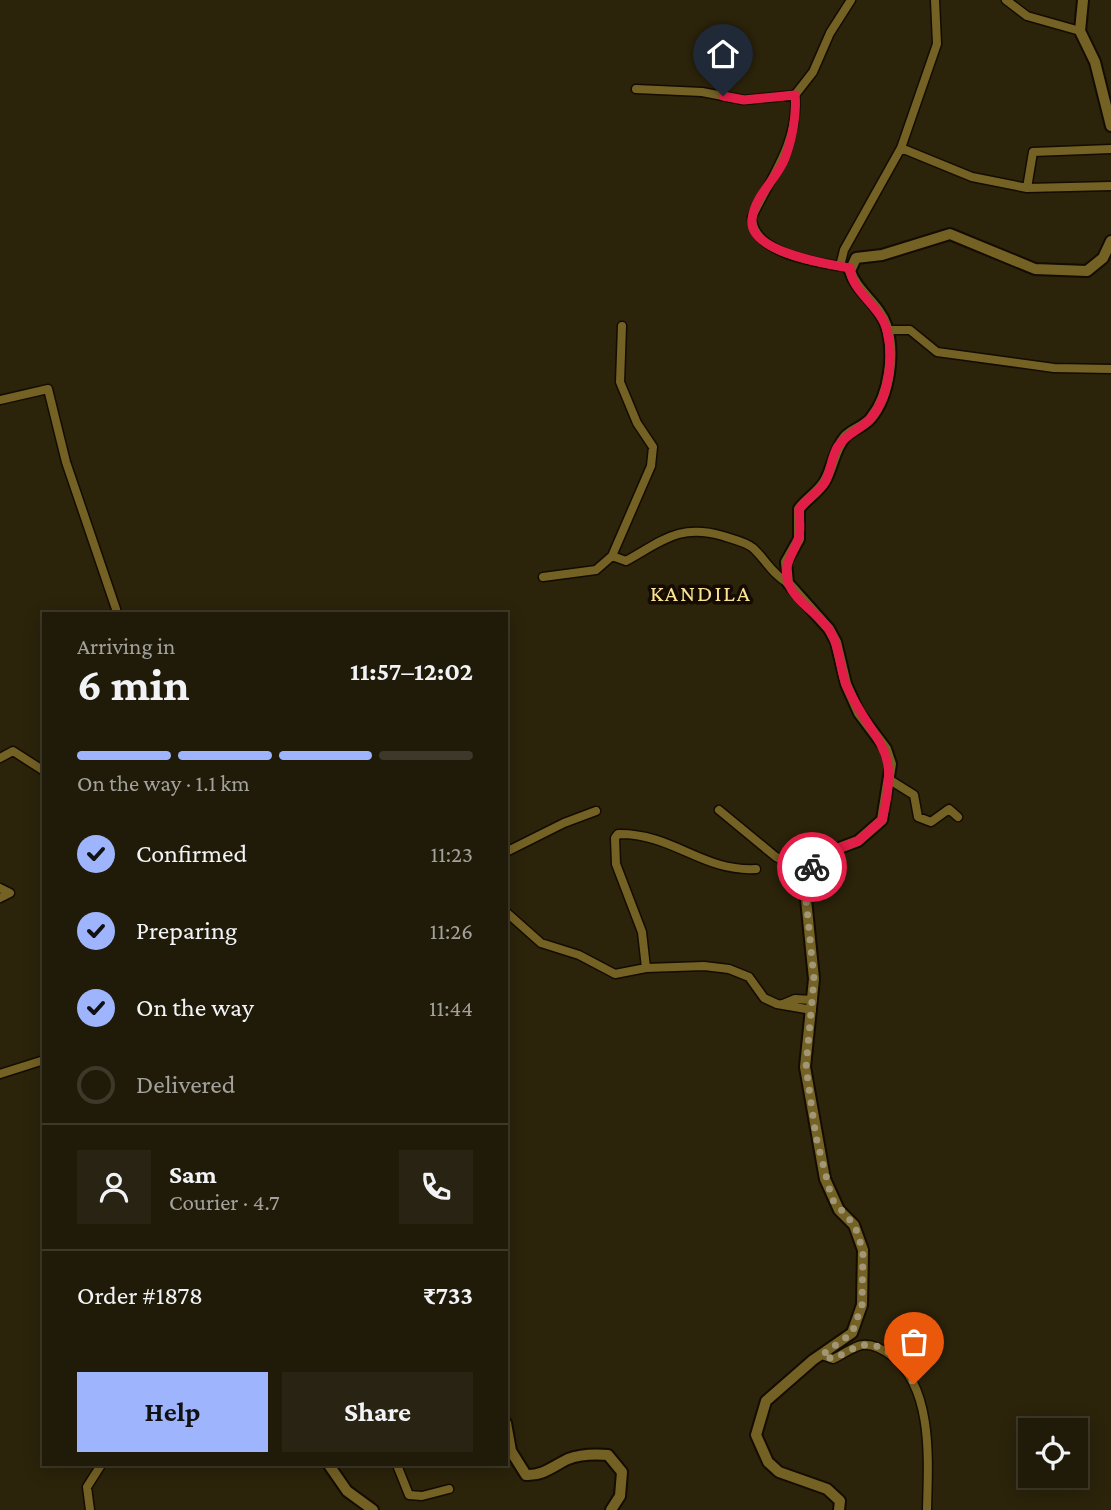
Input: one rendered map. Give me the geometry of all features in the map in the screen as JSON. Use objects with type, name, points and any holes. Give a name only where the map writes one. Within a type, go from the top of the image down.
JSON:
[{"type":"main road","points":[[1083,0],[1080,31],[1095,62],[1111,126]]},
{"type":"main road","points":[[839,1510],[840,1501],[827,1489],[779,1472],[768,1462],[756,1435],[766,1401],[852,1333],[862,1305],[863,1251],[855,1226],[832,1199],[823,1169],[806,1067],[813,1005],[804,879],[821,855],[858,841],[882,820],[891,764],[886,749],[859,713],[846,684],[836,642],[829,629],[788,583],[786,562],[799,539],[799,509],[824,483],[837,447],[846,436],[872,417],[883,396],[890,366],[884,320],[845,267],[856,258],[882,255],[950,234],[1035,269],[1087,271],[1104,258],[1111,241]]},
{"type":"main road","points":[[508,1434],[511,1451],[526,1475],[538,1476],[570,1458],[589,1454],[608,1455],[622,1472],[620,1496],[611,1510]]},
{"type":"main road","points":[[330,1466],[347,1491],[373,1510]]},
{"type":"street","points":[[851,0],[830,33],[813,72],[795,95],[796,109],[785,158],[769,180],[752,217],[752,225],[759,238],[776,250],[845,267],[844,250],[901,148],[937,44],[935,0]]},
{"type":"street","points":[[1006,0],[1027,16],[1080,31]]},
{"type":"street","points":[[636,89],[702,92],[744,100],[795,95]]},
{"type":"street","points":[[901,148],[972,177],[1027,188],[1111,186]]},
{"type":"street","points":[[1027,188],[1033,152],[1111,149]]},
{"type":"street","points":[[543,578],[596,570],[612,556],[650,466],[653,447],[637,423],[620,382],[622,326]]},
{"type":"street","points":[[887,330],[910,330],[937,352],[1054,368],[1111,369]]},
{"type":"street","points":[[0,400],[48,390],[66,463],[116,609]]},
{"type":"street","points":[[612,556],[626,561],[670,535],[687,530],[699,531],[752,547],[777,577],[788,583]]},
{"type":"street","points":[[0,758],[13,751],[42,770]]},
{"type":"street","points":[[890,780],[915,795],[918,817],[923,821],[931,822],[944,810],[949,809],[958,817]]},
{"type":"street","points":[[719,810],[776,857],[808,872]]},
{"type":"street","points":[[508,851],[554,827],[596,811]]},
{"type":"street","points":[[646,968],[642,932],[616,864],[615,838],[618,834],[635,834],[662,840],[702,860],[732,870],[757,869]]},
{"type":"street","points":[[0,888],[10,893],[0,898]]},
{"type":"street","points":[[508,914],[541,943],[579,956],[615,974],[646,968],[704,966],[729,969],[749,977],[764,998],[781,1005],[813,1005]]},
{"type":"street","points":[[0,1074],[42,1061]]},
{"type":"street","points":[[822,1355],[833,1359],[862,1345],[883,1348],[905,1366],[914,1384],[923,1419],[928,1471],[927,1510]]},
{"type":"street","points":[[90,1510],[88,1487],[100,1466]]},
{"type":"street","points":[[397,1466],[409,1495],[422,1496],[449,1489]]},
{"type":"way so far","points":[[812,867],[804,879],[814,979],[812,1021],[806,1042],[806,1067],[825,1180],[839,1210],[855,1226],[863,1251],[864,1275],[862,1305],[852,1333],[822,1355],[833,1359],[862,1345],[883,1348],[905,1366],[914,1384]]},
{"type":"district","name":"KANDILA","points":[[701,593]]},
{"type":"route","points":[[723,96],[744,100],[795,95],[796,109],[785,158],[769,180],[752,217],[752,225],[759,238],[776,250],[850,268],[853,280],[884,320],[890,346],[890,366],[883,396],[866,424],[853,430],[837,447],[824,483],[799,509],[799,539],[786,562],[788,583],[829,629],[842,661],[846,684],[859,713],[886,749],[891,764],[888,796],[882,820],[871,833],[858,841],[821,855],[812,867]]}]
